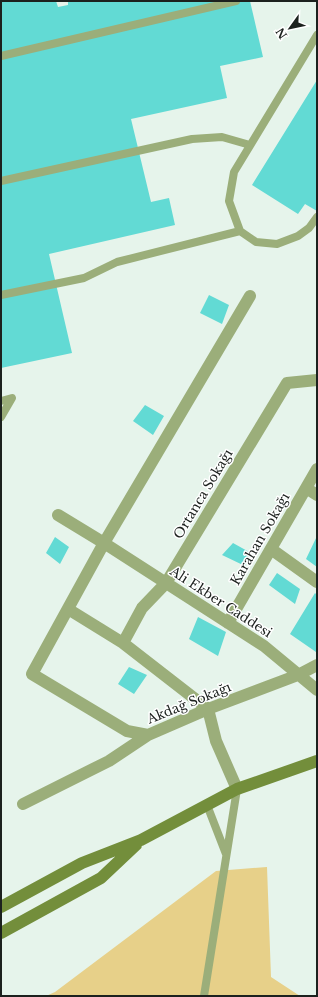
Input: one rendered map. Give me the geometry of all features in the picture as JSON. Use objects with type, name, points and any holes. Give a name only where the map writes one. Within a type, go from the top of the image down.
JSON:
[{"type":"main road","points":[[1,907],[82,863],[141,840],[237,789],[317,761]]},
{"type":"main road","points":[[1,933],[101,878],[141,840]]},
{"type":"street","points":[[237,789],[216,741],[208,709],[123,643],[68,609],[104,543],[250,296]]},
{"type":"street","name":"Ortanca Sokağı","points":[[123,643],[142,608],[166,583],[287,383],[317,380]]},
{"type":"street","name":"Karahan Sokağı","points":[[228,623],[317,469]]},
{"type":"street","points":[[306,488],[317,495]]},
{"type":"street","name":"Ali Ekber Caddesi","points":[[58,515],[264,646],[317,690]]},
{"type":"street","points":[[271,549],[317,582]]},
{"type":"street","name":"Akdağ Sokağı","points":[[68,609],[32,674],[127,731],[148,735],[208,709],[298,675],[317,665]]},
{"type":"street","points":[[23,804],[109,761],[148,735]]},
{"type":"lane","points":[[1,56],[236,1]]},
{"type":"lane","points":[[317,35],[234,172],[229,201],[240,231],[256,242],[277,244],[298,236],[309,228],[317,217]]},
{"type":"lane","points":[[1,181],[192,139],[222,137],[250,145]]},
{"type":"lane","points":[[1,295],[84,278],[117,262],[240,231]]},
{"type":"lane","points":[[1,401],[12,398],[1,418]]},
{"type":"lane","points":[[204,996],[237,789]]},
{"type":"lane","points":[[207,805],[226,855]]},
{"type":"shaded area","points":[[267,867],[271,977],[300,996],[46,996],[55,992],[216,871]]},
{"type":"building","points":[[1,1],[56,1],[58,7],[68,5],[68,1],[250,1],[263,57],[220,66],[227,98],[131,119],[151,202],[169,198],[175,225],[49,254],[72,353],[1,368]]},
{"type":"building","points":[[317,80],[317,211],[305,204],[298,214],[252,185]]},
{"type":"building","points":[[209,295],[229,305],[222,324],[200,313]]},
{"type":"building","points":[[145,405],[164,416],[153,435],[133,421]]},
{"type":"building","points":[[317,536],[317,567],[306,559]]},
{"type":"building","points":[[55,537],[69,547],[60,564],[46,553]]},
{"type":"building","points":[[233,543],[251,553],[245,566],[222,555]]},
{"type":"building","points":[[277,573],[300,589],[295,604],[269,585]]},
{"type":"building","points":[[315,593],[317,595],[316,652],[290,634]]},
{"type":"building","points":[[198,617],[226,632],[218,656],[189,639]]},
{"type":"building","points":[[129,667],[147,675],[134,694],[118,684]]}]
